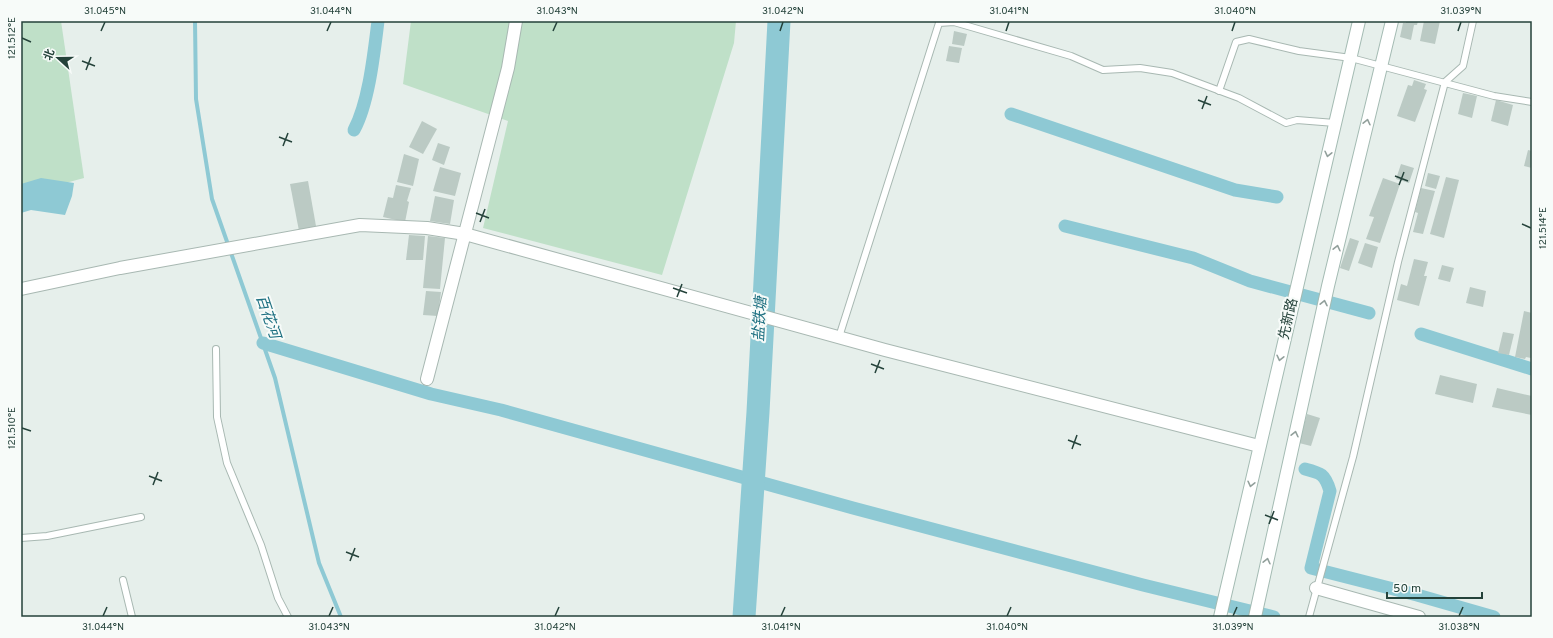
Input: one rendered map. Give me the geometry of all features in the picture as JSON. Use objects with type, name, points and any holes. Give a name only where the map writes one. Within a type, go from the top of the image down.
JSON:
[{"type":"street","points":[[427,379],[508,68],[516,21]]},
{"type":"street","name":"先新路","points":[[1220,617],[1359,21]]},
{"type":"street","points":[[1254,617],[1320,320],[1392,21]]},
{"type":"street","points":[[21,289],[120,268],[360,225],[427,228],[465,234],[839,337],[1259,446]]},
{"type":"street","points":[[1316,588],[1419,617]]},
{"type":"lane","points":[[1309,617],[1353,457],[1398,262],[1445,82],[1463,66],[1473,21]]},
{"type":"lane","points":[[839,337],[939,23],[954,22],[1071,56],[1103,70],[1140,68],[1172,73],[1239,98],[1286,123],[1297,120],[1335,123]]},
{"type":"lane","points":[[1220,91],[1236,42],[1249,39],[1299,51],[1351,58],[1380,67],[1445,82],[1494,96],[1532,102]]},
{"type":"lane","points":[[216,350],[217,417],[227,463],[261,545],[278,598],[288,617]]},
{"type":"lane","points":[[21,538],[46,536],[141,517]]},
{"type":"lane","points":[[123,580],[132,617]]},
{"type":"green space","points":[[21,21],[61,21],[84,178],[21,195]]},
{"type":"green space","points":[[411,21],[736,21],[734,43],[662,275],[483,228],[508,121],[403,84]]},
{"type":"water","points":[[41,178],[74,183],[72,196],[65,215],[31,210],[21,213],[21,184]]},
{"type":"building","points":[[1406,21],[1418,21],[1417,25],[1414,25],[1411,40],[1400,37],[1403,23],[1406,23]]},
{"type":"building","points":[[1424,21],[1440,21],[1435,44],[1420,41]]},
{"type":"building","points":[[954,31],[967,34],[964,46],[952,44]]},
{"type":"building","points":[[949,46],[962,48],[959,63],[946,61]]},
{"type":"building","points":[[1414,80],[1426,84],[1424,89],[1427,90],[1415,122],[1397,116],[1408,85],[1412,86]]},
{"type":"building","points":[[1463,93],[1477,96],[1472,118],[1458,114]]},
{"type":"building","points":[[1496,100],[1513,105],[1508,126],[1491,121]]},
{"type":"building","points":[[422,121],[437,129],[423,154],[409,147]]},
{"type":"building","points":[[438,143],[450,147],[444,165],[432,160]]},
{"type":"building","points":[[1528,150],[1532,151],[1532,168],[1524,166]]},
{"type":"building","points":[[404,154],[419,159],[413,186],[397,182]]},
{"type":"building","points":[[1401,164],[1414,168],[1409,183],[1396,179]]},
{"type":"building","points":[[440,167],[461,173],[455,196],[433,191]]},
{"type":"building","points":[[1428,173],[1440,176],[1436,189],[1425,186]]},
{"type":"building","points":[[1446,177],[1459,180],[1444,238],[1430,234]]},
{"type":"building","points":[[1383,178],[1400,184],[1380,243],[1366,239],[1374,217],[1369,216]]},
{"type":"building","points":[[308,181],[316,226],[299,231],[290,184]]},
{"type":"building","points":[[396,185],[411,188],[407,201],[409,202],[405,222],[383,217],[388,197],[393,198]]},
{"type":"building","points":[[1421,188],[1435,191],[1423,234],[1413,232],[1418,213],[1415,212]]},
{"type":"building","points":[[435,196],[454,200],[450,224],[430,221]]},
{"type":"building","points":[[409,235],[425,236],[423,260],[406,260]]},
{"type":"building","points":[[428,236],[445,238],[440,289],[423,288]]},
{"type":"building","points":[[1350,238],[1359,241],[1349,271],[1340,268]]},
{"type":"building","points":[[1365,243],[1378,247],[1372,268],[1358,263]]},
{"type":"building","points":[[1414,259],[1428,262],[1424,276],[1427,276],[1419,306],[1397,300],[1401,284],[1407,286]]},
{"type":"building","points":[[1442,265],[1454,268],[1450,282],[1438,279]]},
{"type":"building","points":[[1470,287],[1486,291],[1483,307],[1466,303]]},
{"type":"building","points":[[426,291],[441,292],[438,316],[423,315]]},
{"type":"building","points":[[1524,311],[1532,313],[1532,355],[1531,358],[1526,357],[1525,359],[1515,357]]},
{"type":"building","points":[[1503,332],[1514,334],[1509,355],[1498,353]]},
{"type":"building","points":[[1440,375],[1477,384],[1473,403],[1435,394]]},
{"type":"building","points":[[1497,388],[1532,396],[1532,415],[1492,407]]},
{"type":"building","points":[[1307,414],[1320,418],[1311,446],[1299,443]]},
{"type":"waterway","name":"百花河","points":[[195,21],[196,99],[212,199],[275,378],[319,563],[341,617]]},
{"type":"waterway","points":[[354,130],[364,106],[373,62],[378,21]]},
{"type":"waterway","name":"盐铁塘","points":[[744,617],[758,412],[779,21]]},
{"type":"waterway","points":[[1011,114],[1235,190],[1277,197]]},
{"type":"waterway","points":[[1065,226],[1193,258],[1250,281],[1369,313]]},
{"type":"waterway","points":[[1421,334],[1532,369]]},
{"type":"waterway","points":[[263,343],[431,394],[501,410],[853,508],[1143,585],[1274,617]]},
{"type":"waterway","points":[[1305,469],[1322,475],[1330,491],[1311,568],[1417,595],[1494,617]]}]
